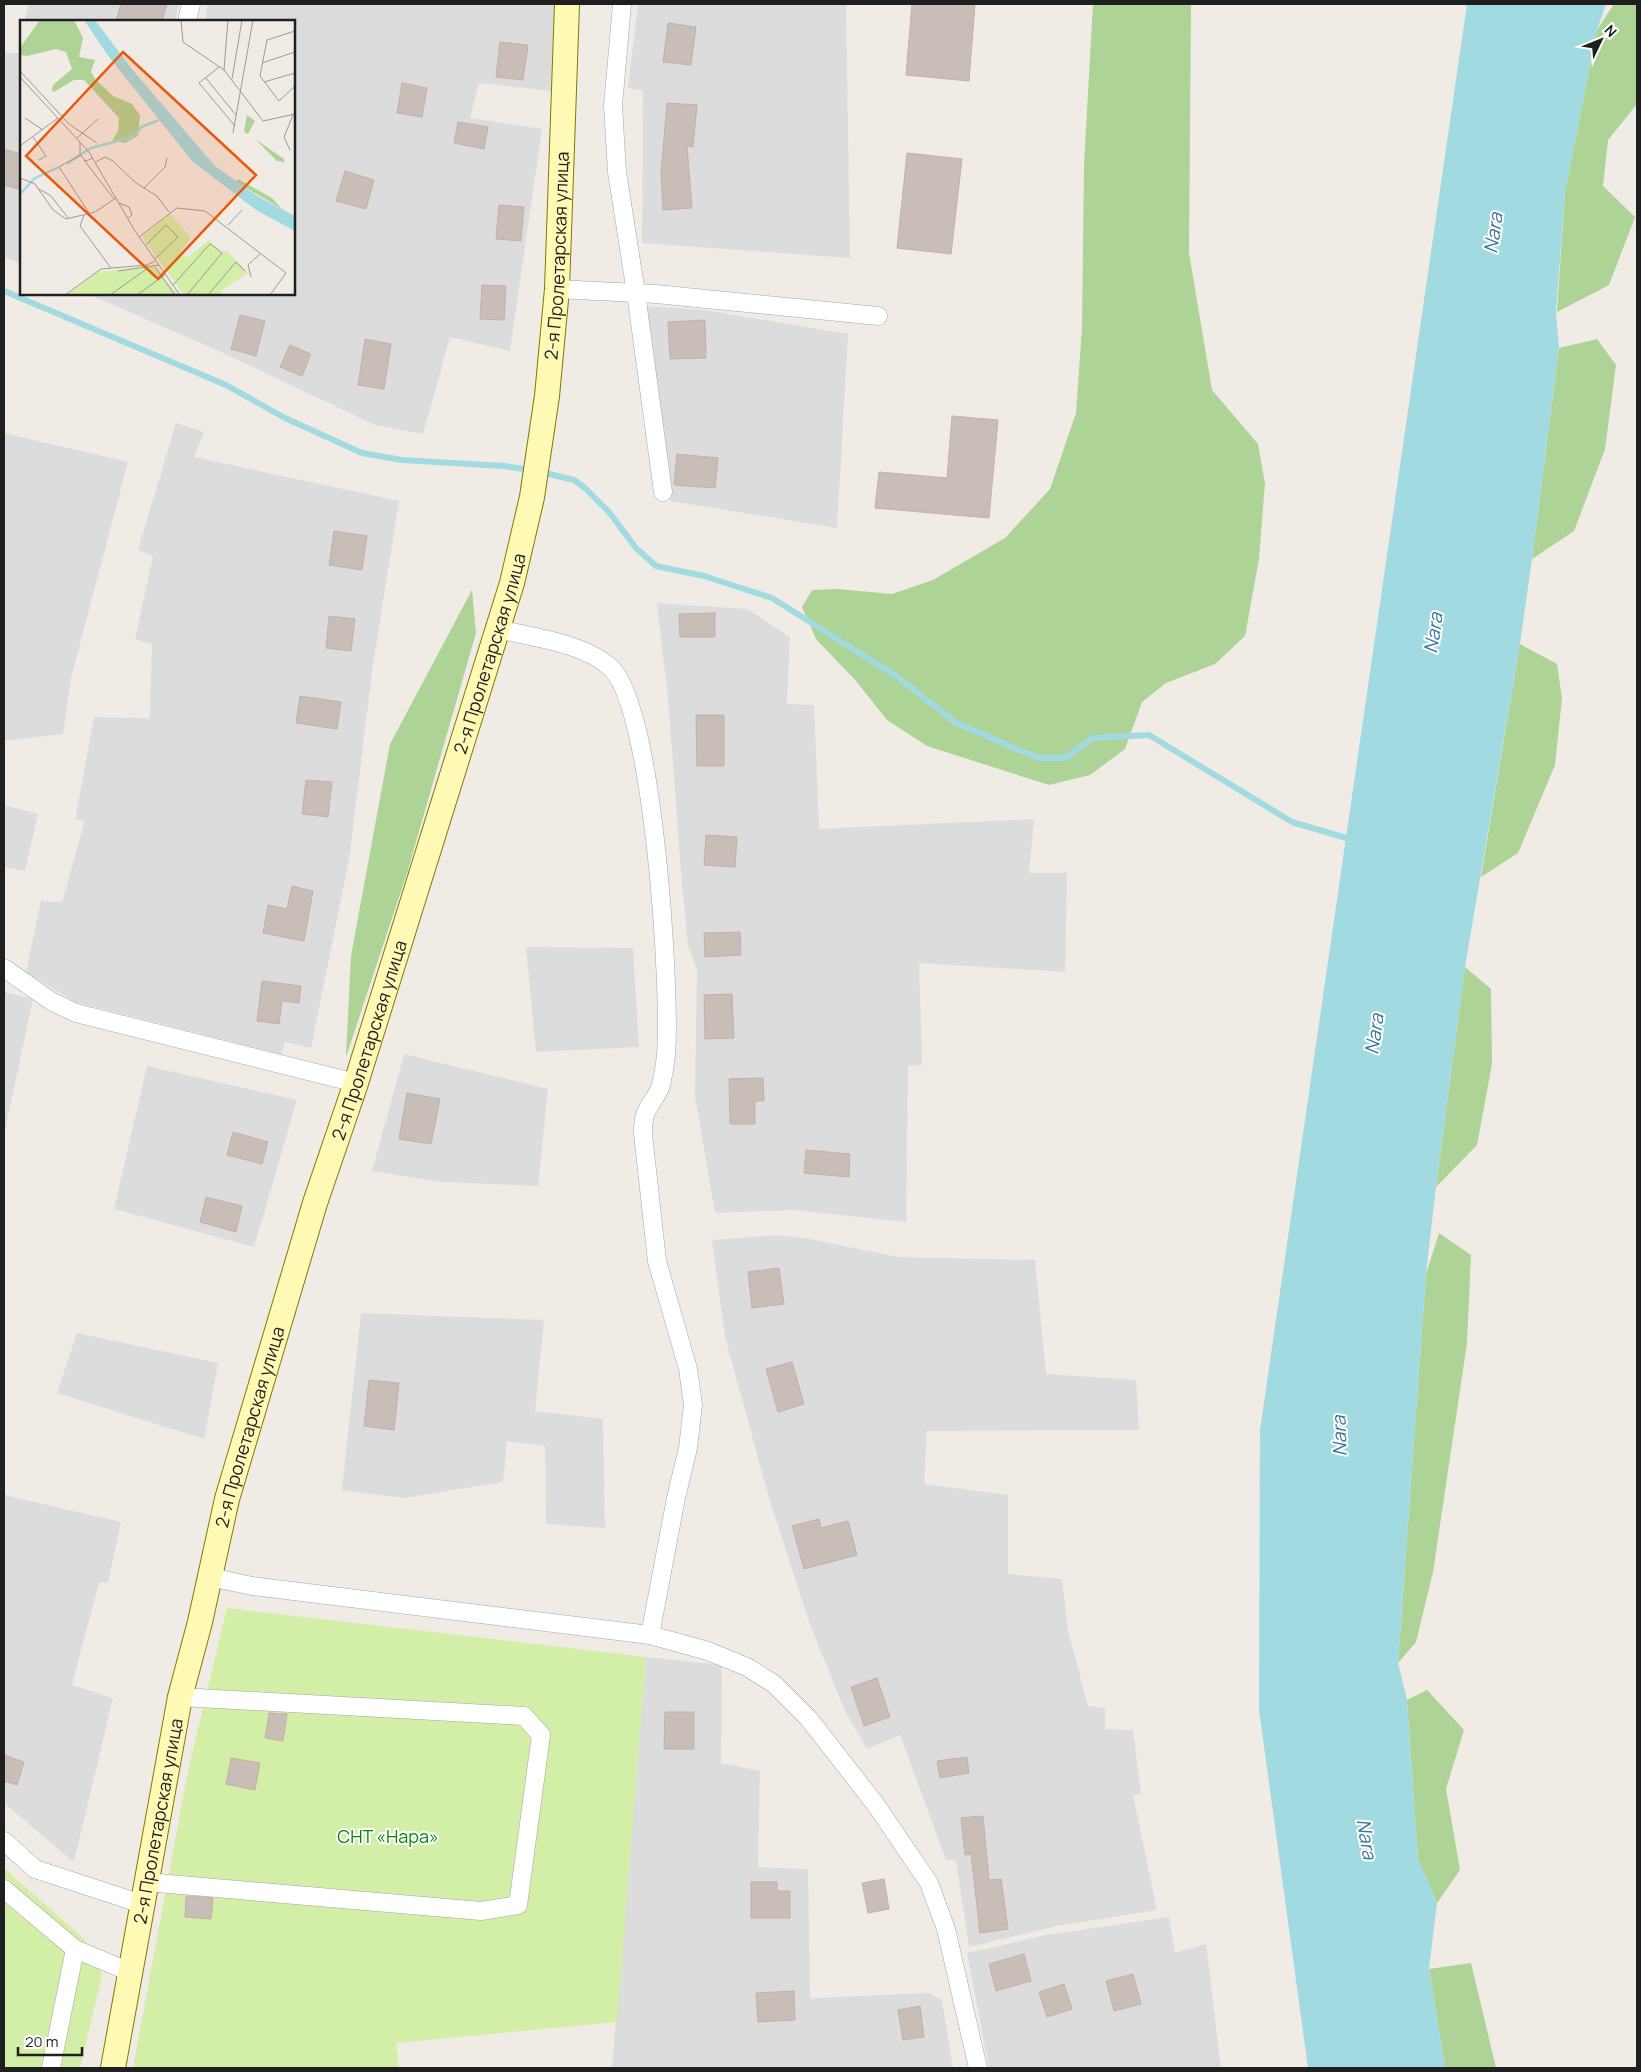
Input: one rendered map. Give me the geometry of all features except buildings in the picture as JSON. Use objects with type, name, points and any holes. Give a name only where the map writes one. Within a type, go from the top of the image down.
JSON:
[{"type":"main road","name":"2-я Пролетарская улица","points":[[113,2068],[180,1697],[227,1499],[315,1203],[356,1083],[512,583],[532,496],[547,396],[557,289],[567,4]]},
{"type":"street","points":[[187,20],[191,4]]},
{"type":"street","points":[[622,4],[613,106],[617,172],[636,293],[663,492]]},
{"type":"street","points":[[557,289],[636,293],[878,316]]},
{"type":"street","points":[[497,630],[548,640],[588,652],[612,668],[629,700],[646,770],[665,946],[666,1056],[660,1086],[645,1115],[642,1134],[657,1261],[688,1369],[693,1405],[688,1448],[676,1498],[650,1635]]},
{"type":"street","points":[[4,968],[51,1001],[76,1013],[356,1083]]},
{"type":"street","points":[[210,1577],[252,1586],[650,1635],[708,1650],[747,1667],[774,1684],[809,1719],[876,1805],[929,1883],[946,1929],[978,2068]]},
{"type":"street","points":[[4,1841],[35,1869],[144,1893],[481,1911],[518,1905],[541,1735],[524,1716],[180,1697]]},
{"type":"street","points":[[7,1893],[75,1949],[130,1972]]},
{"type":"street","points":[[51,2068],[75,1949]]},
{"type":"shaded area","points":[[29,4],[179,4],[175,20],[25,20]]},
{"type":"shaded area","points":[[208,4],[554,4],[558,24],[552,91],[479,83],[470,118],[542,129],[510,351],[450,337],[423,434],[375,425],[221,352],[90,295],[295,295],[295,20],[205,20]]},
{"type":"shaded area","points":[[638,4],[846,4],[850,258],[642,243],[643,91],[628,88]]},
{"type":"shaded area","points":[[4,53],[20,53],[20,264],[4,257]]},
{"type":"shaded area","points":[[644,306],[705,310],[848,334],[837,528],[670,501]]},
{"type":"shaded area","points":[[176,423],[204,432],[194,457],[399,501],[373,665],[349,860],[311,1048],[285,1042],[281,1054],[75,1002],[26,972],[41,901],[62,902],[85,821],[75,820],[94,717],[150,718],[152,644],[135,639],[153,556],[138,550]]},
{"type":"shaded area","points":[[4,433],[128,462],[71,678],[63,734],[4,741]]},
{"type":"shaded area","points":[[657,603],[747,609],[790,637],[787,704],[814,705],[819,829],[1034,819],[1029,873],[1067,873],[1065,972],[919,963],[922,1065],[908,1066],[906,1222],[793,1210],[715,1213],[695,1096],[697,970],[688,945],[668,698]]},
{"type":"shaded area","points":[[4,805],[38,814],[25,871],[4,867]]},
{"type":"shaded area","points":[[526,947],[633,948],[639,1047],[536,1052]]},
{"type":"shaded area","points":[[4,992],[33,999],[4,1135]]},
{"type":"shaded area","points":[[404,1054],[548,1089],[538,1186],[442,1182],[372,1171]]},
{"type":"shaded area","points":[[147,1066],[297,1100],[254,1247],[114,1209]]},
{"type":"shaded area","points":[[776,1235],[810,1239],[898,1257],[1035,1260],[1046,1374],[1136,1380],[1139,1430],[927,1431],[924,1484],[1008,1495],[1008,1574],[1062,1579],[1068,1630],[1088,1706],[1105,1708],[1105,1729],[1133,1730],[1141,1794],[1133,1795],[1157,1910],[1057,1926],[969,1947],[956,1861],[946,1860],[900,1735],[867,1749],[845,1711],[809,1622],[769,1498],[725,1337],[712,1240]]},
{"type":"shaded area","points":[[361,1313],[544,1320],[535,1411],[603,1419],[605,1528],[546,1524],[545,1446],[507,1441],[503,1482],[404,1498],[342,1490]]},
{"type":"shaded area","points":[[77,1333],[218,1363],[204,1439],[57,1393]]},
{"type":"shaded area","points":[[4,1495],[121,1522],[108,1583],[99,1582],[72,1685],[113,1698],[74,1862],[4,1803]]},
{"type":"shaded area","points":[[646,1657],[722,1665],[721,1763],[760,1771],[758,1867],[808,1869],[810,1998],[929,1993],[942,2000],[953,2068],[612,2068]]},
{"type":"shaded area","points":[[1169,1917],[1175,1953],[1206,1944],[1221,2068],[989,2068],[967,1953],[1046,1935]]},
{"type":"green space","points":[[1093,4],[1191,4],[1189,253],[1212,390],[1258,444],[1265,483],[1259,559],[1245,636],[1215,664],[1166,683],[1142,702],[1125,749],[1090,775],[1049,785],[927,746],[887,720],[856,681],[816,639],[802,607],[812,590],[838,589],[892,594],[933,580],[1005,538],[1050,489],[1076,413],[1082,328],[1084,164]]},
{"type":"green space","points":[[1614,4],[1637,4],[1637,104],[1608,140],[1603,186],[1635,217],[1609,285],[1557,312],[1565,191],[1597,30]]},
{"type":"green space","points":[[1597,339],[1616,365],[1605,449],[1574,531],[1532,559],[1559,348]]},
{"type":"green space","points":[[472,590],[476,633],[407,873],[346,1057],[351,956],[390,744]]},
{"type":"green space","points":[[1520,644],[1557,664],[1562,698],[1555,765],[1518,853],[1481,877]]},
{"type":"green space","points":[[1465,967],[1491,989],[1492,1064],[1477,1145],[1436,1187]]},
{"type":"green space","points":[[1439,1233],[1471,1255],[1467,1343],[1433,1572],[1416,1642],[1398,1663],[1426,1274]]},
{"type":"green space","name":"СНТ «Нара»","points":[[227,1608],[646,1657],[617,2022],[396,2043],[399,2068],[133,2068],[188,1771]]},
{"type":"green space","points":[[1427,1690],[1464,1730],[1446,1789],[1460,1870],[1437,1903],[1418,1860],[1407,1700]]},
{"type":"green space","points":[[4,1868],[84,1939],[102,1975],[80,2068],[4,2068]]},
{"type":"green space","points":[[1471,1963],[1496,2068],[1445,2068],[1429,1969]]},
{"type":"water","name":"Nara","points":[[1467,4],[1606,4],[1597,30],[1565,191],[1556,312],[1559,348],[1532,559],[1520,644],[1465,967],[1426,1274],[1398,1663],[1407,1700],[1418,1859],[1437,1903],[1429,1969],[1445,2068],[1308,2068],[1259,1710],[1260,1430]]},
{"type":"waterway","points":[[4,291],[226,385],[285,418],[362,453],[402,460],[504,466],[531,470]]},
{"type":"waterway","points":[[541,472],[574,480],[585,488],[609,512],[636,548],[656,566],[704,576],[772,598],[899,678],[956,723],[1038,758],[1066,758],[1092,738],[1149,735],[1292,822],[1353,840]]}]
